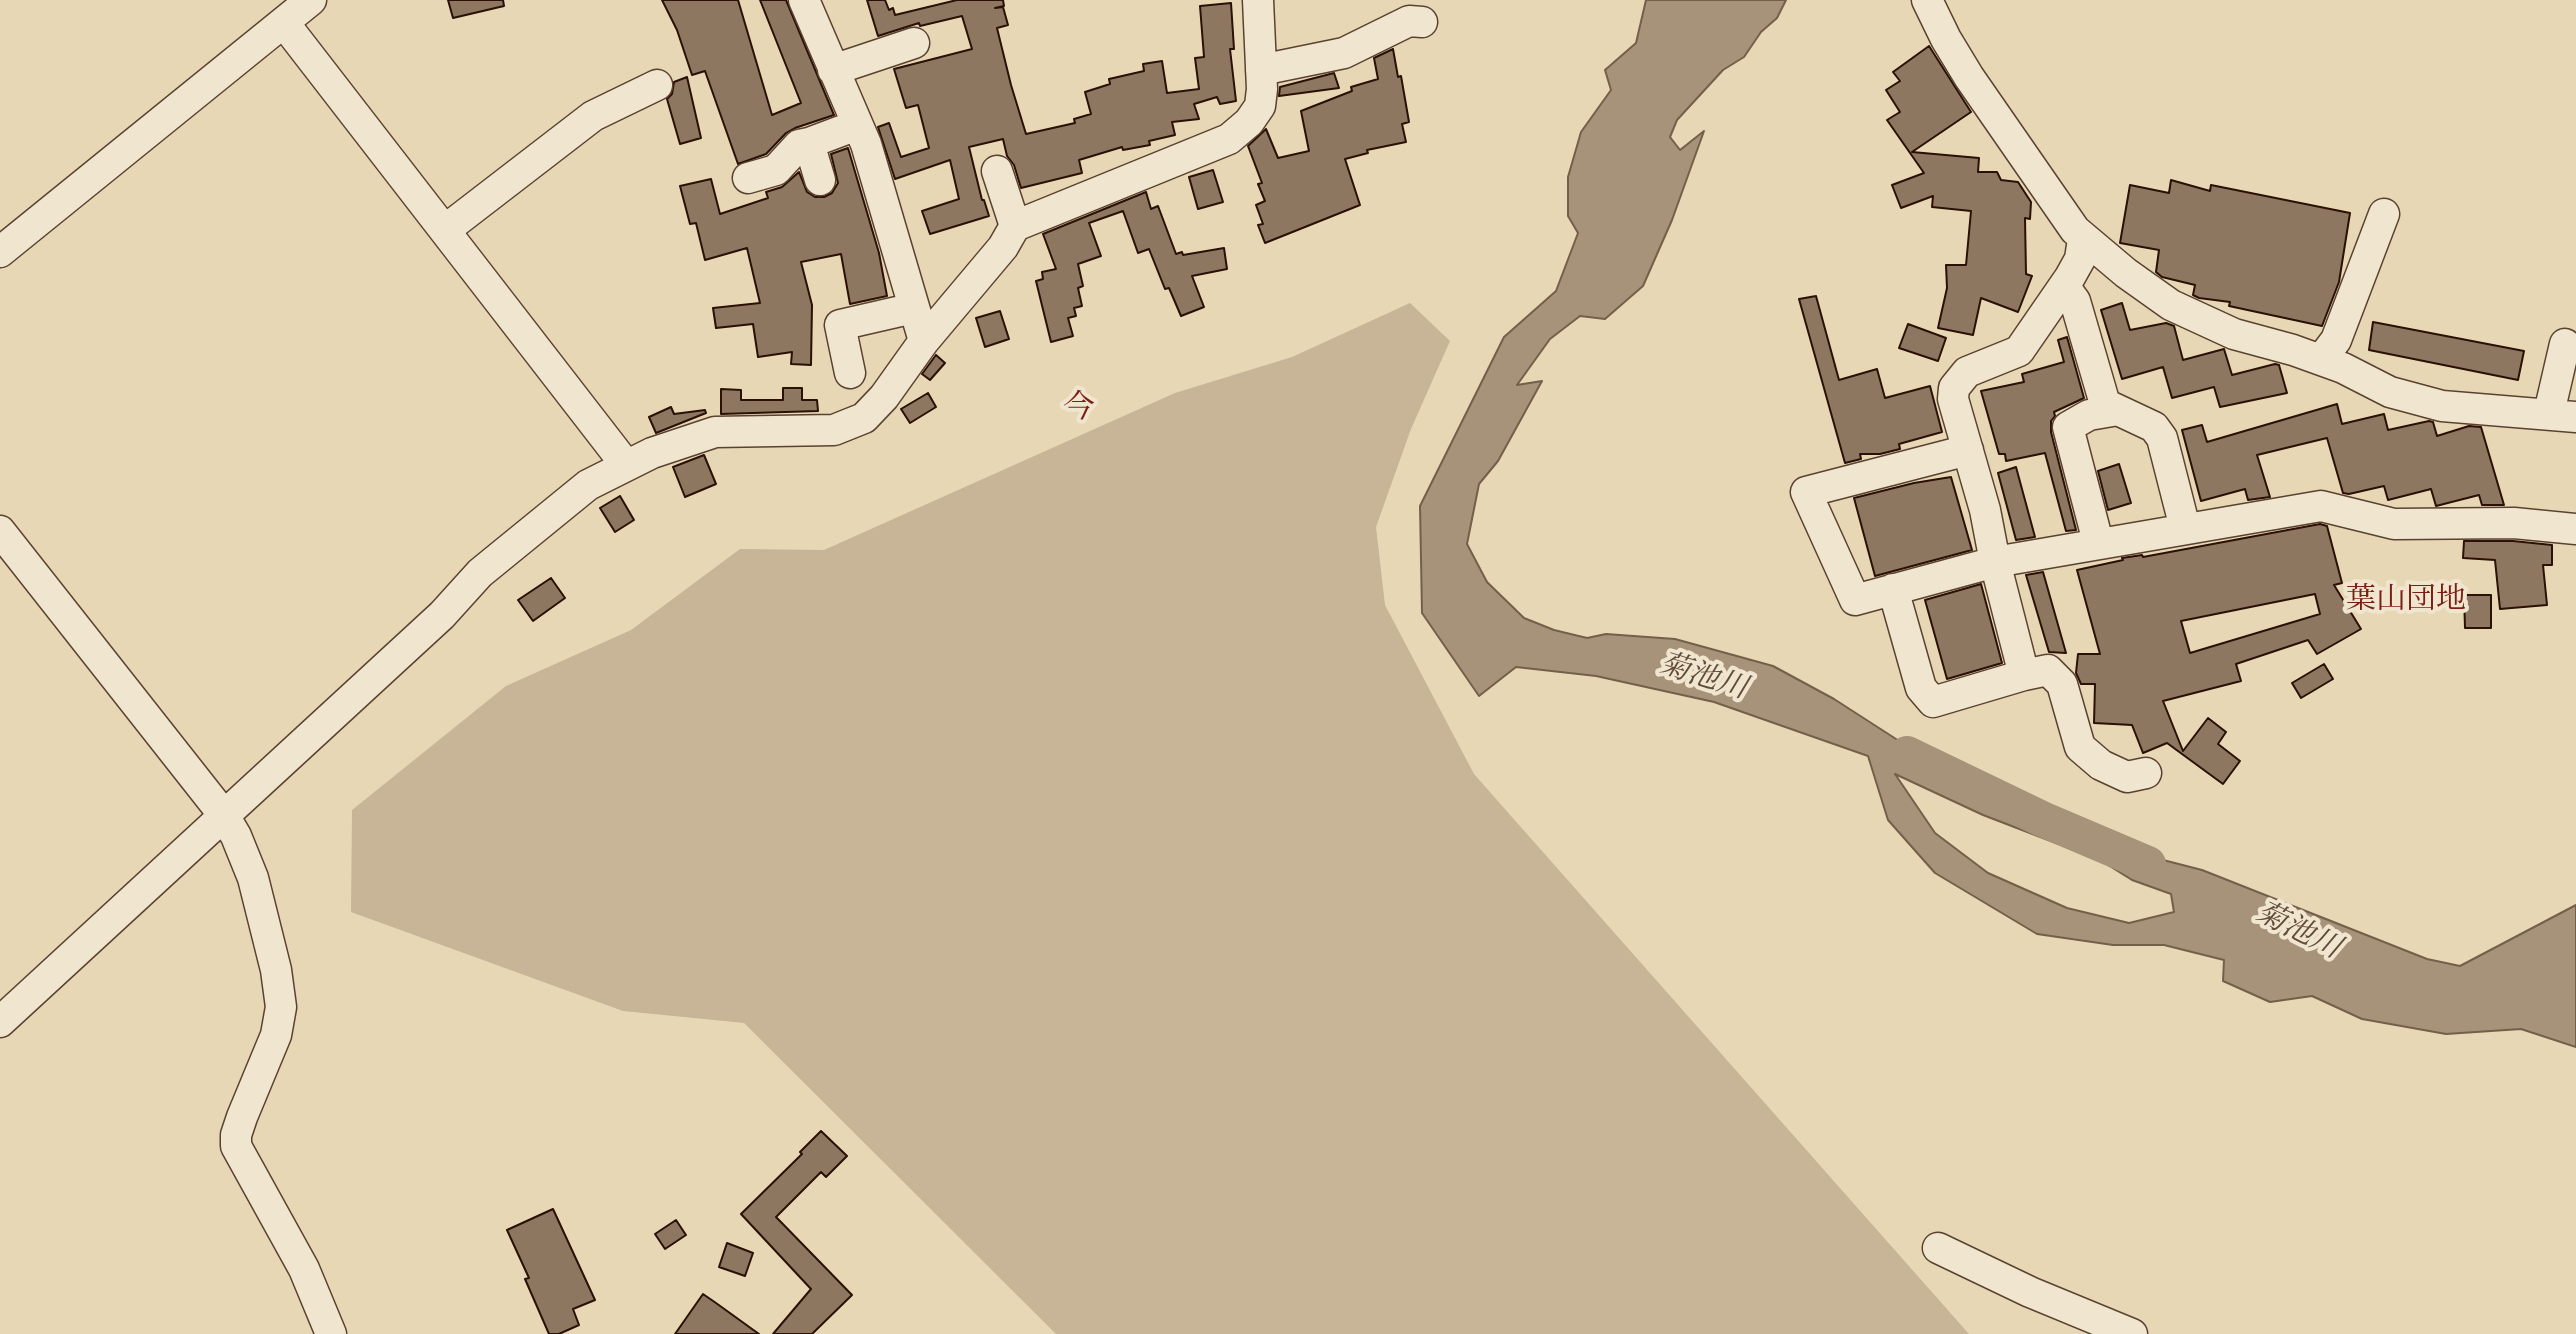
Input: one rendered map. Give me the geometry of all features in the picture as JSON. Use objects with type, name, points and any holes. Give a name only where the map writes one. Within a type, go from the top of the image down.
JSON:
[{"type":"street","points":[[0,252],[311,0]]},
{"type":"street","points":[[804,0],[871,159],[924,341]]},
{"type":"street","points":[[0,1022],[442,615],[480,573],[588,485],[652,453],[715,432],[834,430],[864,418],[1003,247],[1015,226],[1229,139],[1249,122],[1260,106],[1258,0]]},
{"type":"street","points":[[1927,0],[1969,77],[2083,239],[2186,314],[2234,334],[2321,360],[2390,392],[2442,406],[2563,415],[2565,344]]},
{"type":"street","points":[[1261,70],[1344,53],[1409,21],[1422,22]]},
{"type":"street","points":[[284,23],[626,465]]},
{"type":"street","points":[[833,70],[914,43]]},
{"type":"street","points":[[445,230],[593,116],[657,85]]},
{"type":"street","points":[[748,178],[776,170],[799,145],[857,125]]},
{"type":"street","points":[[809,143],[820,180]]},
{"type":"street","points":[[997,171],[1015,226]]},
{"type":"street","points":[[2321,360],[2336,340],[2384,214]]},
{"type":"street","points":[[2024,675],[1985,510],[1953,399],[1954,388],[1967,372],[2019,351],[2080,259],[2083,239]]},
{"type":"street","points":[[2064,286],[2075,301],[2105,404],[2154,427],[2162,438],[2185,528]]},
{"type":"street","points":[[850,373],[840,325],[914,308]]},
{"type":"street","points":[[2098,542],[2068,427],[2089,415],[2118,410]]},
{"type":"street","points":[[1968,450],[1806,492],[1855,600],[1995,562],[2321,506],[2394,524],[2489,523],[2576,529]]},
{"type":"street","points":[[0,531],[223,814],[236,836],[253,878],[276,970],[281,1007],[276,1035],[239,1126],[236,1146],[304,1269],[331,1334]]},
{"type":"street","points":[[1893,589],[1921,688],[1933,702],[2048,670],[2062,684],[2080,747],[2101,765],[2127,777],[2146,773]]},
{"type":"street","points":[[1938,1248],[2030,1292],[2132,1334]]},
{"type":"shaded area","points":[[1410,303],[1450,341],[1411,429],[1376,527],[1385,605],[1474,774],[1969,1334],[1056,1334],[744,1023],[623,1011],[351,912],[352,810],[506,686],[631,630],[740,549],[824,550],[1175,393],[1292,357]]},
{"type":"water","points":[[1646,0],[1786,0],[1777,18],[1761,32],[1744,57],[1723,70],[1677,120],[1670,137],[1680,150],[1704,131],[1672,220],[1643,286],[1605,319],[1580,316],[1550,339],[1517,385],[1542,381],[1498,461],[1479,484],[1467,544],[1487,582],[1524,618],[1554,630],[1587,638],[1606,634],[1675,639],[1773,666],[1834,699],[2031,826],[2202,870],[2427,959],[2460,966],[2576,905],[2576,1047],[2521,1029],[2446,1034],[2362,1019],[2312,996],[2270,1002],[2223,981],[2224,960],[2164,945],[2113,945],[2037,934],[1935,873],[1888,820],[1868,756],[1714,702],[1596,676],[1516,667],[1479,696],[1422,613],[1420,506],[1504,337],[1556,291],[1578,233],[1568,216],[1568,177],[1581,132],[1611,90],[1605,70],[1636,43]],"holes":[[[1895,774],[1983,815],[2100,860],[2132,880],[2171,894],[2174,912],[2129,923],[2067,908],[1988,873],[1935,833]]]},
{"type":"building","points":[[448,0],[503,0],[504,6],[453,18]]},
{"type":"building","points":[[662,0],[738,0],[772,115],[801,103],[760,0],[786,0],[834,115],[795,128],[766,154],[738,164],[705,71],[692,75],[677,30]]},
{"type":"building","points":[[867,0],[885,0],[895,15],[957,0],[1003,0],[1004,6],[995,8],[1003,7],[1008,25],[997,28],[1026,134],[1075,123],[1074,119],[1091,114],[1085,92],[1110,84],[1109,79],[1144,71],[1143,64],[1162,61],[1167,93],[1199,89],[1195,58],[1204,57],[1200,6],[1231,3],[1234,49],[1230,49],[1236,101],[1220,104],[1217,97],[1194,104],[1199,119],[1172,122],[1175,135],[1149,141],[1150,145],[1123,150],[1122,147],[1079,160],[1082,173],[1021,188],[1003,139],[969,147],[989,216],[930,234],[922,211],[959,199],[950,160],[895,179],[878,127],[889,123],[901,157],[929,148],[918,105],[906,108],[894,69],[972,49],[962,16],[920,26],[919,23],[878,36]]},
{"type":"building","points":[[1929,46],[1971,112],[1912,152],[1979,158],[1978,172],[1997,172],[2001,180],[2018,182],[2031,202],[2030,219],[2025,218],[2026,274],[2032,276],[2018,312],[1981,298],[1973,335],[1938,328],[1947,288],[1946,265],[1966,265],[1971,211],[1932,207],[1933,196],[1901,208],[1892,185],[1924,173],[1887,120],[1900,112],[1886,90],[1900,81],[1893,72]]},
{"type":"building","points":[[1393,49],[1409,122],[1402,124],[1406,142],[1367,150],[1368,153],[1345,159],[1360,205],[1265,243],[1258,225],[1263,224],[1256,205],[1265,201],[1258,184],[1262,183],[1248,146],[1266,129],[1278,158],[1309,151],[1301,111],[1352,91],[1351,87],[1378,79],[1374,58]]},
{"type":"building","points":[[1334,73],[1339,88],[1279,96],[1280,87]]},
{"type":"building","points":[[687,77],[701,138],[680,144],[667,99],[672,94],[674,82]]},
{"type":"building","points":[[848,148],[879,253],[887,296],[850,304],[841,254],[801,262],[812,305],[811,365],[791,364],[792,352],[758,357],[753,324],[716,328],[713,308],[760,303],[747,248],[705,260],[696,223],[690,224],[680,186],[711,179],[720,214],[768,198],[766,192],[782,187],[799,172],[807,192],[815,197],[824,197],[832,193],[838,183],[831,154]]},
{"type":"building","points":[[1213,170],[1223,202],[1198,209],[1189,177]]},
{"type":"building","points":[[2171,180],[2210,191],[2211,185],[2350,213],[2339,282],[2322,326],[2229,306],[2230,302],[2199,298],[2193,295],[2195,285],[2162,277],[2156,272],[2159,250],[2120,243],[2130,185],[2169,193]]},
{"type":"building","points":[[1146,192],[1151,209],[1158,206],[1176,254],[1224,248],[1227,269],[1192,276],[1204,307],[1181,316],[1169,288],[1165,289],[1149,249],[1138,253],[1123,211],[1089,223],[1101,256],[1078,264],[1083,286],[1078,288],[1082,306],[1074,308],[1076,316],[1068,318],[1073,336],[1051,342],[1036,281],[1043,279],[1042,272],[1056,269],[1043,234]]},
{"type":"building","points":[[1816,296],[1839,380],[1877,369],[1885,398],[1930,386],[1942,432],[1899,444],[1900,449],[1880,454],[1860,454],[1861,459],[1845,463],[1799,299]]},
{"type":"building","points":[[2122,303],[2130,330],[2166,323],[2174,326],[2183,360],[2224,349],[2232,375],[2279,365],[2287,393],[2220,407],[2214,387],[2172,398],[2163,367],[2122,379],[2101,310]]},
{"type":"building","points":[[1000,311],[1009,339],[985,347],[976,318]]},
{"type":"building","points":[[2373,322],[2524,351],[2518,380],[2369,350]]},
{"type":"building","points":[[1908,324],[1946,338],[1938,361],[1899,348]]},
{"type":"building","points":[[2067,337],[2084,398],[2054,412],[2051,421],[2051,432],[2076,530],[2066,531],[2045,453],[2006,461],[2005,454],[1999,454],[1981,391],[2024,382],[2022,374],[2064,362],[2058,340]]},
{"type":"building","points":[[936,355],[945,363],[930,380],[922,374]]},
{"type":"building","points":[[783,388],[802,388],[802,400],[817,400],[818,411],[721,414],[721,389],[741,390],[741,400],[783,400]]},
{"type":"building","points":[[928,393],[936,407],[910,423],[901,409]]},
{"type":"building","points":[[2337,404],[2342,424],[2384,414],[2388,430],[2429,421],[2433,422],[2437,436],[2469,426],[2481,427],[2504,505],[2482,505],[2479,495],[2436,506],[2431,489],[2388,500],[2384,486],[2343,493],[2327,438],[2257,455],[2270,497],[2248,500],[2245,489],[2201,501],[2182,430],[2202,425],[2207,442]]},
{"type":"building","points":[[671,407],[674,414],[705,410],[706,413],[656,433],[649,417]]},
{"type":"building","points":[[704,455],[716,484],[685,497],[673,467]]},
{"type":"building","points":[[2119,464],[2131,503],[2108,510],[2098,471]]},
{"type":"building","points":[[2016,467],[2035,537],[2016,540],[1998,473]]},
{"type":"building","points":[[1951,477],[1972,550],[1875,576],[1854,498]]},
{"type":"building","points":[[620,496],[634,520],[615,532],[600,508]]},
{"type":"building","points":[[2320,524],[2327,526],[2342,583],[2334,585],[2361,629],[2317,654],[2308,640],[2236,664],[2241,681],[2163,701],[2183,751],[2208,718],[2226,732],[2218,744],[2240,761],[2223,784],[2167,743],[2143,753],[2132,725],[2094,723],[2095,684],[2081,684],[2076,673],[2078,654],[2100,654],[2077,570],[2122,558],[2143,557]],"holes":[[[2315,594],[2320,614],[2190,653],[2181,621]]]},
{"type":"building","points":[[2464,541],[2552,545],[2552,565],[2543,565],[2547,605],[2500,609],[2495,560],[2463,558]]},
{"type":"building","points":[[2043,572],[2066,653],[2049,652],[2026,575]]},
{"type":"building","points":[[551,578],[565,598],[533,621],[518,600]]},
{"type":"building","points":[[1981,584],[2002,663],[1947,679],[1925,600]]},
{"type":"building","points":[[2464,595],[2491,595],[2491,628],[2465,628]]},
{"type":"building","points":[[2324,664],[2333,679],[2301,698],[2292,683]]},
{"type":"building","points":[[821,1131],[847,1156],[826,1177],[821,1172],[776,1217],[852,1295],[812,1334],[773,1334],[811,1289],[741,1214]]},
{"type":"building","points":[[553,1209],[595,1300],[573,1309],[579,1325],[559,1334],[549,1334],[525,1279],[529,1278],[507,1230]]},
{"type":"building","points":[[676,1220],[686,1235],[665,1249],[655,1234]]},
{"type":"building","points":[[727,1243],[753,1253],[745,1276],[719,1267]]},
{"type":"building","points":[[703,1294],[716,1303],[759,1334],[675,1334]]},
{"type":"waterway","name":"菊池川","points":[[1907,754],[2042,819],[2148,864]]},
{"type":"district","name":"今","points":[[1079,409]]},
{"type":"district","name":"葉山団地","points":[[2406,600]]}]
